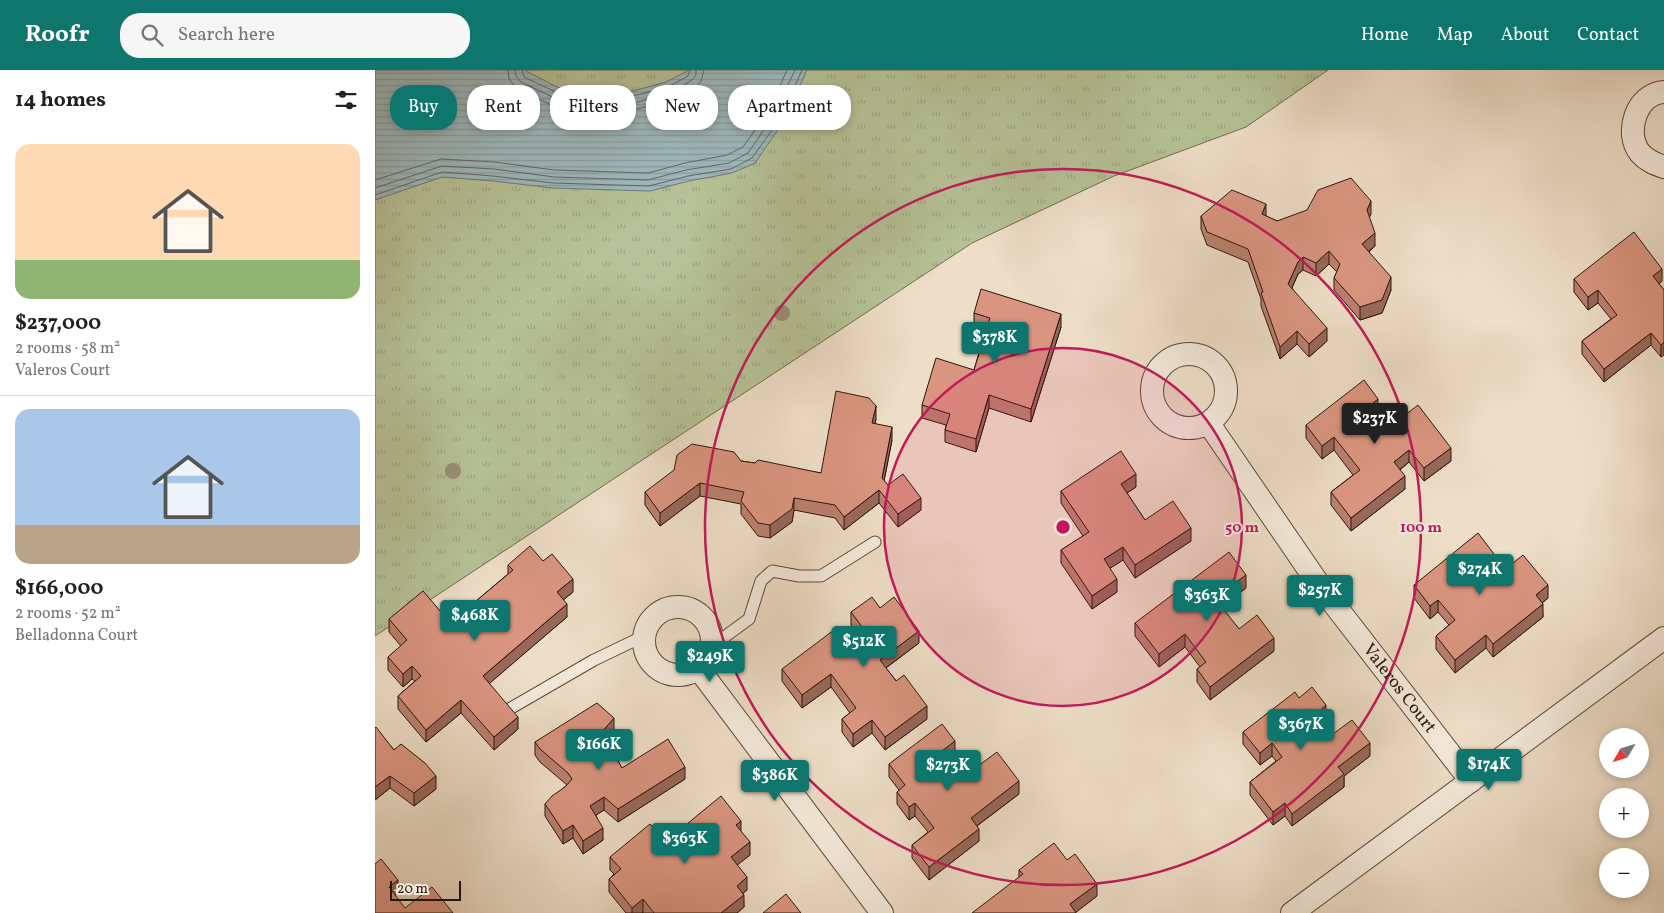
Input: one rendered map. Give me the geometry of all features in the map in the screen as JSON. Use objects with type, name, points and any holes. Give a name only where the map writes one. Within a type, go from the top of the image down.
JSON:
[{"type":"street","points":[[1664,92],[1660,92],[1647,99],[1637,111],[1633,125],[1633,140],[1640,153],[1652,163],[1664,167]]},
{"type":"street","name":"Valeros Court","points":[[1209,424],[1320,586],[1471,781]]},
{"type":"street","points":[[683,607],[695,612],[705,620],[711,633],[712,646],[707,659],[699,668],[686,674],[673,675],[661,670],[651,661],[645,649],[644,636],[649,623],[658,613],[670,608],[683,607]]},
{"type":"street","points":[[1292,913],[1664,638]]},
{"type":"street","points":[[699,668],[883,913]]},
{"type":"lane","points":[[712,646],[749,619],[761,581],[772,570],[799,576],[821,576],[875,542]]},
{"type":"lane","points":[[511,708],[594,660],[644,636]]},
{"type":"green space","points":[[375,70],[1328,70],[1246,127],[1114,176],[972,243],[375,636]]},
{"type":"water","points":[[375,70],[524,70],[553,85],[550,85],[550,130],[636,130],[636,90],[646,87],[646,130],[718,130],[718,85],[655,85],[666,82],[689,70],[807,70],[800,85],[728,85],[728,130],[778,130],[755,163],[732,173],[650,191],[553,188],[442,177],[375,200]]},
{"type":"building","points":[[1351,178],[1371,201],[1367,210],[1375,233],[1362,244],[1391,277],[1382,300],[1360,307],[1334,278],[1340,264],[1329,251],[1316,263],[1303,257],[1298,262],[1288,284],[1327,328],[1309,344],[1297,331],[1280,347],[1248,249],[1207,232],[1201,216],[1232,190],[1266,204],[1262,214],[1277,221],[1307,210],[1318,190]]},
{"type":"building","points":[[1634,232],[1662,269],[1653,276],[1664,290],[1664,342],[1661,345],[1651,333],[1604,369],[1582,341],[1617,315],[1598,290],[1588,297],[1574,279]]},
{"type":"building","points":[[981,289],[1061,314],[1031,409],[989,395],[976,439],[945,430],[950,414],[922,405],[936,358],[974,370],[990,318],[974,313]]},
{"type":"building","points":[[1364,380],[1378,399],[1373,403],[1391,426],[1418,405],[1451,448],[1424,468],[1409,450],[1394,462],[1405,476],[1351,518],[1331,492],[1360,470],[1334,437],[1322,446],[1306,425]]},
{"type":"building","points":[[836,391],[869,398],[876,406],[872,423],[892,427],[882,478],[888,485],[903,474],[921,498],[898,514],[879,490],[844,517],[835,505],[794,498],[792,509],[770,525],[758,523],[741,501],[744,492],[700,483],[660,513],[645,492],[674,470],[677,455],[692,444],[734,452],[741,461],[755,463],[758,460],[821,473]]},
{"type":"building","points":[[1121,451],[1136,474],[1121,484],[1145,520],[1173,501],[1191,528],[1135,565],[1123,547],[1104,559],[1117,579],[1092,596],[1061,550],[1089,532],[1061,491]]},
{"type":"building","points":[[1478,533],[1494,554],[1482,564],[1493,579],[1523,555],[1548,585],[1536,595],[1543,604],[1493,644],[1486,635],[1455,660],[1436,636],[1455,620],[1438,600],[1430,606],[1414,585]]},
{"type":"building","points":[[530,546],[543,561],[552,554],[573,579],[557,592],[567,604],[483,676],[518,717],[494,737],[461,700],[426,730],[398,696],[421,676],[412,666],[403,674],[388,657],[407,640],[389,619],[423,591],[454,627],[465,617],[476,629],[490,618],[476,601],[513,570],[508,565]]},
{"type":"building","points":[[1229,552],[1246,575],[1215,598],[1239,629],[1257,615],[1274,638],[1210,687],[1197,669],[1206,662],[1185,634],[1159,654],[1135,623]]},
{"type":"building","points":[[872,597],[880,608],[894,597],[919,631],[880,660],[896,681],[904,675],[927,706],[885,737],[872,720],[853,734],[842,719],[856,708],[831,674],[802,695],[782,669],[838,627],[849,643],[865,631],[851,612]]},
{"type":"building","points":[[1312,687],[1326,705],[1317,713],[1333,734],[1352,720],[1370,743],[1338,767],[1344,774],[1292,814],[1285,803],[1273,812],[1250,782],[1282,757],[1272,743],[1260,753],[1243,732],[1295,692],[1299,698]]},
{"type":"building","points":[[597,703],[614,718],[601,733],[622,768],[668,739],[685,767],[618,809],[604,797],[590,806],[603,828],[583,841],[573,825],[563,831],[545,804],[572,779],[535,742]]},
{"type":"building","points":[[942,724],[955,741],[942,751],[963,777],[997,752],[1019,781],[971,818],[979,829],[929,867],[912,845],[934,828],[915,803],[909,807],[897,792],[905,785],[889,764]]},
{"type":"building","points":[[376,727],[394,750],[401,744],[425,763],[436,776],[414,793],[390,776],[375,787]]},
{"type":"building","points":[[721,796],[741,821],[736,825],[750,842],[731,857],[747,877],[737,886],[744,895],[721,913],[654,913],[643,899],[632,908],[609,879],[621,869],[610,857],[650,824],[665,842]]},
{"type":"building","points":[[1054,843],[1067,860],[1075,854],[1097,884],[1070,904],[1076,913],[972,913],[1023,874],[1019,870]]},
{"type":"building","points":[[381,859],[398,880],[389,887],[405,908],[432,887],[453,913],[375,913],[375,864]]},
{"type":"building","points":[[786,894],[801,913],[763,913]]}]
